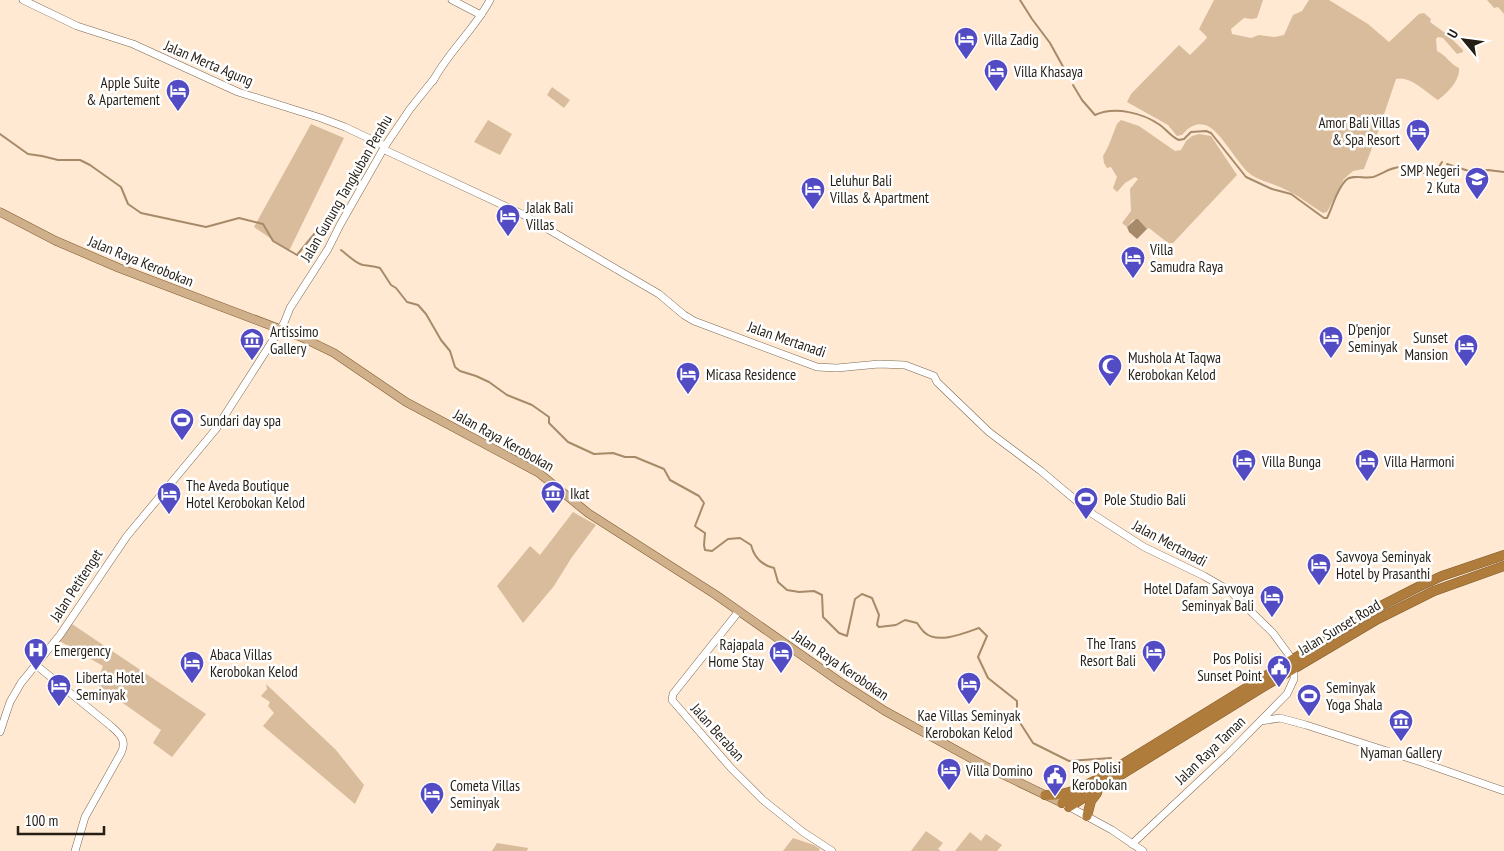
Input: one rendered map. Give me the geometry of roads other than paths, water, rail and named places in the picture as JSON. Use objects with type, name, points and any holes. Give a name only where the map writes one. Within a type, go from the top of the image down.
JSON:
[{"type":"highway","name":"Jalan Sunset Road","points":[[1195,725],[1292,659],[1370,612],[1418,587],[1504,555]]},
{"type":"highway","name":"Jalan Sunset Road","points":[[1104,780],[1195,725],[1406,604],[1470,577],[1504,566]]},
{"type":"highway","points":[[1045,795],[1055,796],[1068,793],[1104,780]]},
{"type":"highway","points":[[1066,805],[1104,780]]},
{"type":"highway","points":[[1088,817],[1091,801],[1104,780]]},
{"type":"main road","name":"Jalan Raya Kerobokan","points":[[0,212],[56,241],[133,274],[280,329],[329,350],[353,364],[406,402],[531,468],[588,513],[886,711],[985,766],[1066,805]]},
{"type":"street","name":"Jalan Merta Agung","points":[[23,0],[77,26],[133,44],[238,92],[321,118],[351,130],[386,148]]},
{"type":"street","points":[[452,0],[481,15]]},
{"type":"street","name":"Jalan Gunung Tangkuban Perahu","points":[[280,329],[328,258],[386,148],[419,97],[481,15],[490,0]]},
{"type":"street","name":"Jalan Mertanadi","points":[[386,148],[522,214],[659,294],[694,321],[817,367],[837,368],[899,364],[934,376],[937,382],[982,427],[1041,471],[1080,504],[1112,527],[1161,556],[1204,576],[1230,591],[1278,638],[1292,659],[1294,669]]},
{"type":"street","points":[[266,324],[273,333],[269,344]]},
{"type":"street","name":"Jalan Petitenget","points":[[0,732],[14,694],[63,630],[127,536],[216,429],[280,329]]},
{"type":"street","name":"Jalan Beraban","points":[[738,611],[673,694],[672,700],[701,735],[763,800],[802,832],[832,851]]},
{"type":"street","points":[[36,665],[112,727],[124,742],[123,750],[85,817],[75,851]]},
{"type":"street","name":"Jalan Raya Taman","points":[[1132,844],[1287,694],[1294,679],[1294,669]]},
{"type":"street","points":[[1261,721],[1276,718],[1306,725],[1504,791]]},
{"type":"street","points":[[1066,805],[1143,851]]},
{"type":"waterway","points":[[1020,0],[1050,43],[1066,72]]},
{"type":"waterway","points":[[1073,85],[1082,100],[1095,115],[1111,111],[1137,114],[1153,121],[1179,140],[1184,139],[1191,132],[1206,131],[1211,133],[1246,177],[1272,189],[1291,194],[1324,218],[1327,218],[1340,188],[1349,178],[1373,177],[1399,167],[1410,168],[1433,176],[1442,162]]},
{"type":"waterway","points":[[0,134],[28,154],[58,160],[80,160],[90,165],[121,187],[128,204],[141,213],[206,227],[239,218],[263,224],[273,241],[297,255],[315,233]]},
{"type":"waterway","points":[[1447,164],[1472,172],[1488,170],[1504,172]]},
{"type":"waterway","points":[[341,250],[360,264],[380,268],[391,285],[396,288],[407,302],[418,305],[450,351],[455,367],[460,371],[489,382],[507,395],[532,405],[549,417],[549,423],[568,442],[594,454],[613,453],[625,457],[635,457],[664,469],[670,480],[699,496],[704,503],[695,526]]},
{"type":"waterway","points":[[696,527],[705,533],[705,550],[712,551],[728,539],[740,538],[751,545],[756,557],[762,563],[774,568],[778,582],[787,590],[799,592],[814,591],[822,595],[823,617],[839,633],[847,636],[855,599],[862,594],[872,598],[879,615],[877,625],[879,627],[896,625],[905,620],[917,623],[924,632],[936,638],[951,637],[979,628],[987,636],[978,657],[988,678],[1017,701],[1017,718],[1033,743],[1069,761],[1111,758]]},
{"type":"place","name":"Villa Zadig","points":[[966,60]]},
{"type":"place","name":"Villa Khasaya","points":[[996,92]]},
{"type":"place","name":"Apple Suite & Apartement","points":[[178,112]]},
{"type":"place","name":"Amor Bali Villas & Spa Resort","points":[[1418,152]]},
{"type":"place","name":"SMP Negeri 2 Kuta","points":[[1477,200]]},
{"type":"place","name":"Leluhur Bali Villas & Apartment","points":[[813,210]]},
{"type":"place","name":"Jalak Bali Villas","points":[[508,237]]},
{"type":"place","name":"Villa Samudra Raya","points":[[1133,279]]},
{"type":"place","name":"D'penjor Seminyak","points":[[1331,359]]},
{"type":"place","name":"Artissimo Gallery","points":[[252,361]]},
{"type":"place","name":"Sunset Mansion","points":[[1466,367]]},
{"type":"place","name":"Mushola At Taqwa Kerobokan Kelod","points":[[1110,387]]},
{"type":"place","name":"Micasa Residence","points":[[688,395]]},
{"type":"place","name":"Sundari day spa","points":[[182,441]]},
{"type":"place","name":"Villa Bunga","points":[[1244,482]]},
{"type":"place","name":"Villa Harmoni","points":[[1367,482]]},
{"type":"place","name":"Ikat","points":[[553,514]]},
{"type":"place","name":"The Aveda Boutique Hotel Kerobokan Kelod","points":[[169,515]]},
{"type":"place","name":"Pole Studio Bali","points":[[1086,520]]},
{"type":"place","name":"Savvoya Seminyak Hotel by Prasanthi","points":[[1319,586]]},
{"type":"place","name":"Hotel Dafam Savvoya Seminyak Bali","points":[[1272,618]]},
{"type":"place","name":"Emergency","points":[[36,671]]},
{"type":"place","name":"The Trans Resort Bali","points":[[1154,673]]},
{"type":"place","name":"Rajapala Home Stay","points":[[781,674]]},
{"type":"place","name":"Abaca Villas Kerobokan Kelod","points":[[192,684]]},
{"type":"place","name":"Pos Polisi Sunset Point","points":[[1279,688]]},
{"type":"place","name":"Kae Villas Seminyak Kerobokan Kelod","points":[[969,705]]},
{"type":"place","name":"Liberta Hotel Seminyak","points":[[59,707]]},
{"type":"place","name":"Seminyak Yoga Shala","points":[[1309,717]]},
{"type":"place","name":"Nyaman Gallery","points":[[1401,742]]},
{"type":"place","name":"Villa Domino","points":[[949,791]]},
{"type":"place","name":"Pos Polisi Kerobokan","points":[[1055,797]]},
{"type":"place","name":"Cometa Villas Seminyak","points":[[432,815]]}]
